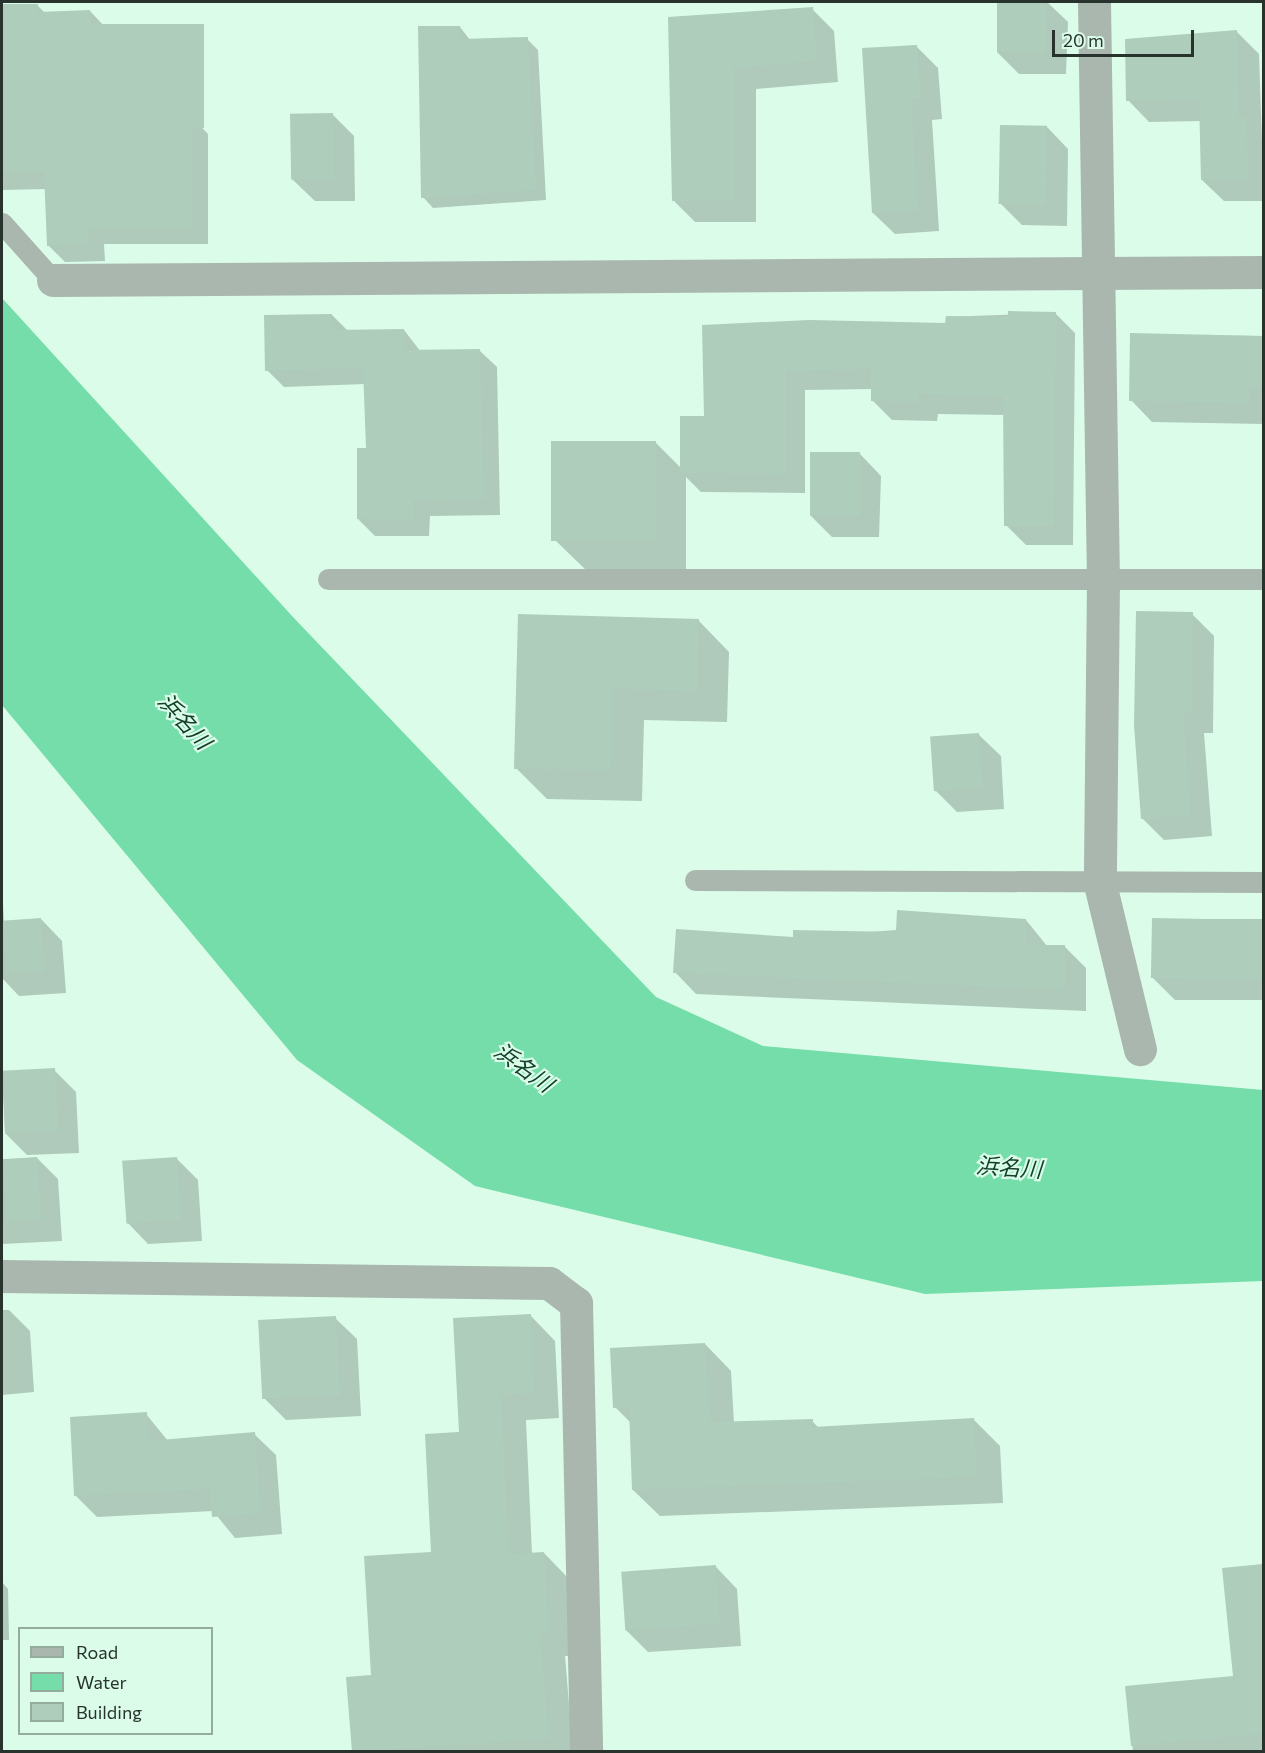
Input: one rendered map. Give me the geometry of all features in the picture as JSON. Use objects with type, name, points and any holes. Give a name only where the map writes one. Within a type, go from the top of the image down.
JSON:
[{"type":"street","points":[[1094,2],[1095,276],[1103,581],[1100,884],[1140,1049]]},
{"type":"street","points":[[53,280],[1095,276],[1263,272]]},
{"type":"street","points":[[2,1276],[549,1283],[576,1304],[586,1752]]},
{"type":"lane","points":[[2,223],[53,280]]},
{"type":"lane","points":[[328,579],[1103,581],[1263,579]]},
{"type":"lane","points":[[695,880],[1100,884],[1263,882]]},
{"type":"water","name":"浜名川","points":[[2,298],[292,616],[656,997],[763,1046],[1263,1090],[1263,1281],[925,1294],[475,1186],[297,1060],[2,705]]},
{"type":"building","points":[[997,2],[1046,2],[1046,52],[997,52]]},
{"type":"building","points":[[2,4],[38,4],[38,12],[90,10],[90,24],[204,24],[204,128],[192,128],[192,228],[88,228],[89,245],[47,246],[44,172],[2,174]]},
{"type":"building","points":[[813,7],[817,61],[734,68],[734,201],[672,201],[668,17]]},
{"type":"building","points":[[418,26],[460,26],[461,39],[528,37],[536,190],[421,198]]},
{"type":"building","points":[[1237,30],[1239,118],[1247,118],[1248,179],[1201,180],[1199,99],[1126,101],[1125,39]]},
{"type":"building","points":[[917,45],[921,98],[911,99],[918,210],[872,213],[862,48]]},
{"type":"building","points":[[333,113],[334,179],[291,180],[290,114]]},
{"type":"building","points":[[1000,125],[1047,126],[1046,205],[999,204]]},
{"type":"building","points":[[1008,311],[1056,312],[1054,526],[1004,526],[1003,396],[918,394],[918,402],[871,401],[871,369],[786,371],[786,474],[680,473],[680,416],[704,416],[702,325],[809,320],[945,323],[946,316],[1008,317]]},
{"type":"building","points":[[332,314],[333,330],[404,329],[405,350],[480,349],[484,499],[413,500],[413,520],[357,519],[357,448],[366,448],[363,368],[265,371],[264,315]]},
{"type":"building","points":[[1130,333],[1263,336],[1263,386],[1249,386],[1249,403],[1129,401]]},
{"type":"building","points":[[551,441],[656,441],[656,541],[551,541]]},
{"type":"building","points":[[810,452],[860,452],[860,515],[810,515]]},
{"type":"building","points":[[1136,611],[1193,612],[1192,712],[1183,712],[1191,815],[1141,819],[1134,725]]},
{"type":"building","points":[[518,614],[699,619],[697,691],[613,689],[611,770],[514,769]]},
{"type":"building","points":[[979,733],[983,788],[934,791],[930,736]]},
{"type":"building","points":[[897,910],[1026,919],[1026,945],[1065,945],[1065,990],[673,973],[676,929],[793,937],[793,930],[896,932]]},
{"type":"building","points":[[41,918],[45,971],[6,974],[2,921]]},
{"type":"building","points":[[1152,918],[1263,920],[1262,980],[1151,978]]},
{"type":"building","points":[[55,1068],[58,1131],[5,1134],[2,1071]]},
{"type":"building","points":[[37,1157],[41,1220],[6,1222],[2,1159]]},
{"type":"building","points":[[177,1157],[181,1220],[127,1224],[122,1161]]},
{"type":"building","points":[[531,1314],[534,1393],[501,1395],[509,1554],[544,1552],[549,1631],[540,1631],[549,1739],[352,1752],[346,1677],[371,1675],[364,1556],[431,1552],[425,1434],[459,1432],[453,1318]]},
{"type":"building","points":[[336,1316],[340,1395],[262,1399],[258,1320]]},
{"type":"building","points":[[705,1343],[710,1422],[813,1419],[813,1427],[974,1418],[977,1477],[632,1490],[629,1407],[613,1408],[610,1348]]},
{"type":"building","points":[[147,1412],[148,1441],[255,1432],[261,1513],[212,1517],[210,1489],[74,1496],[70,1417]]},
{"type":"building","points":[[1263,1564],[1263,1734],[1131,1746],[1125,1686],[1233,1676],[1222,1568]]},
{"type":"building","points":[[716,1565],[720,1624],[625,1630],[621,1572]]}]
